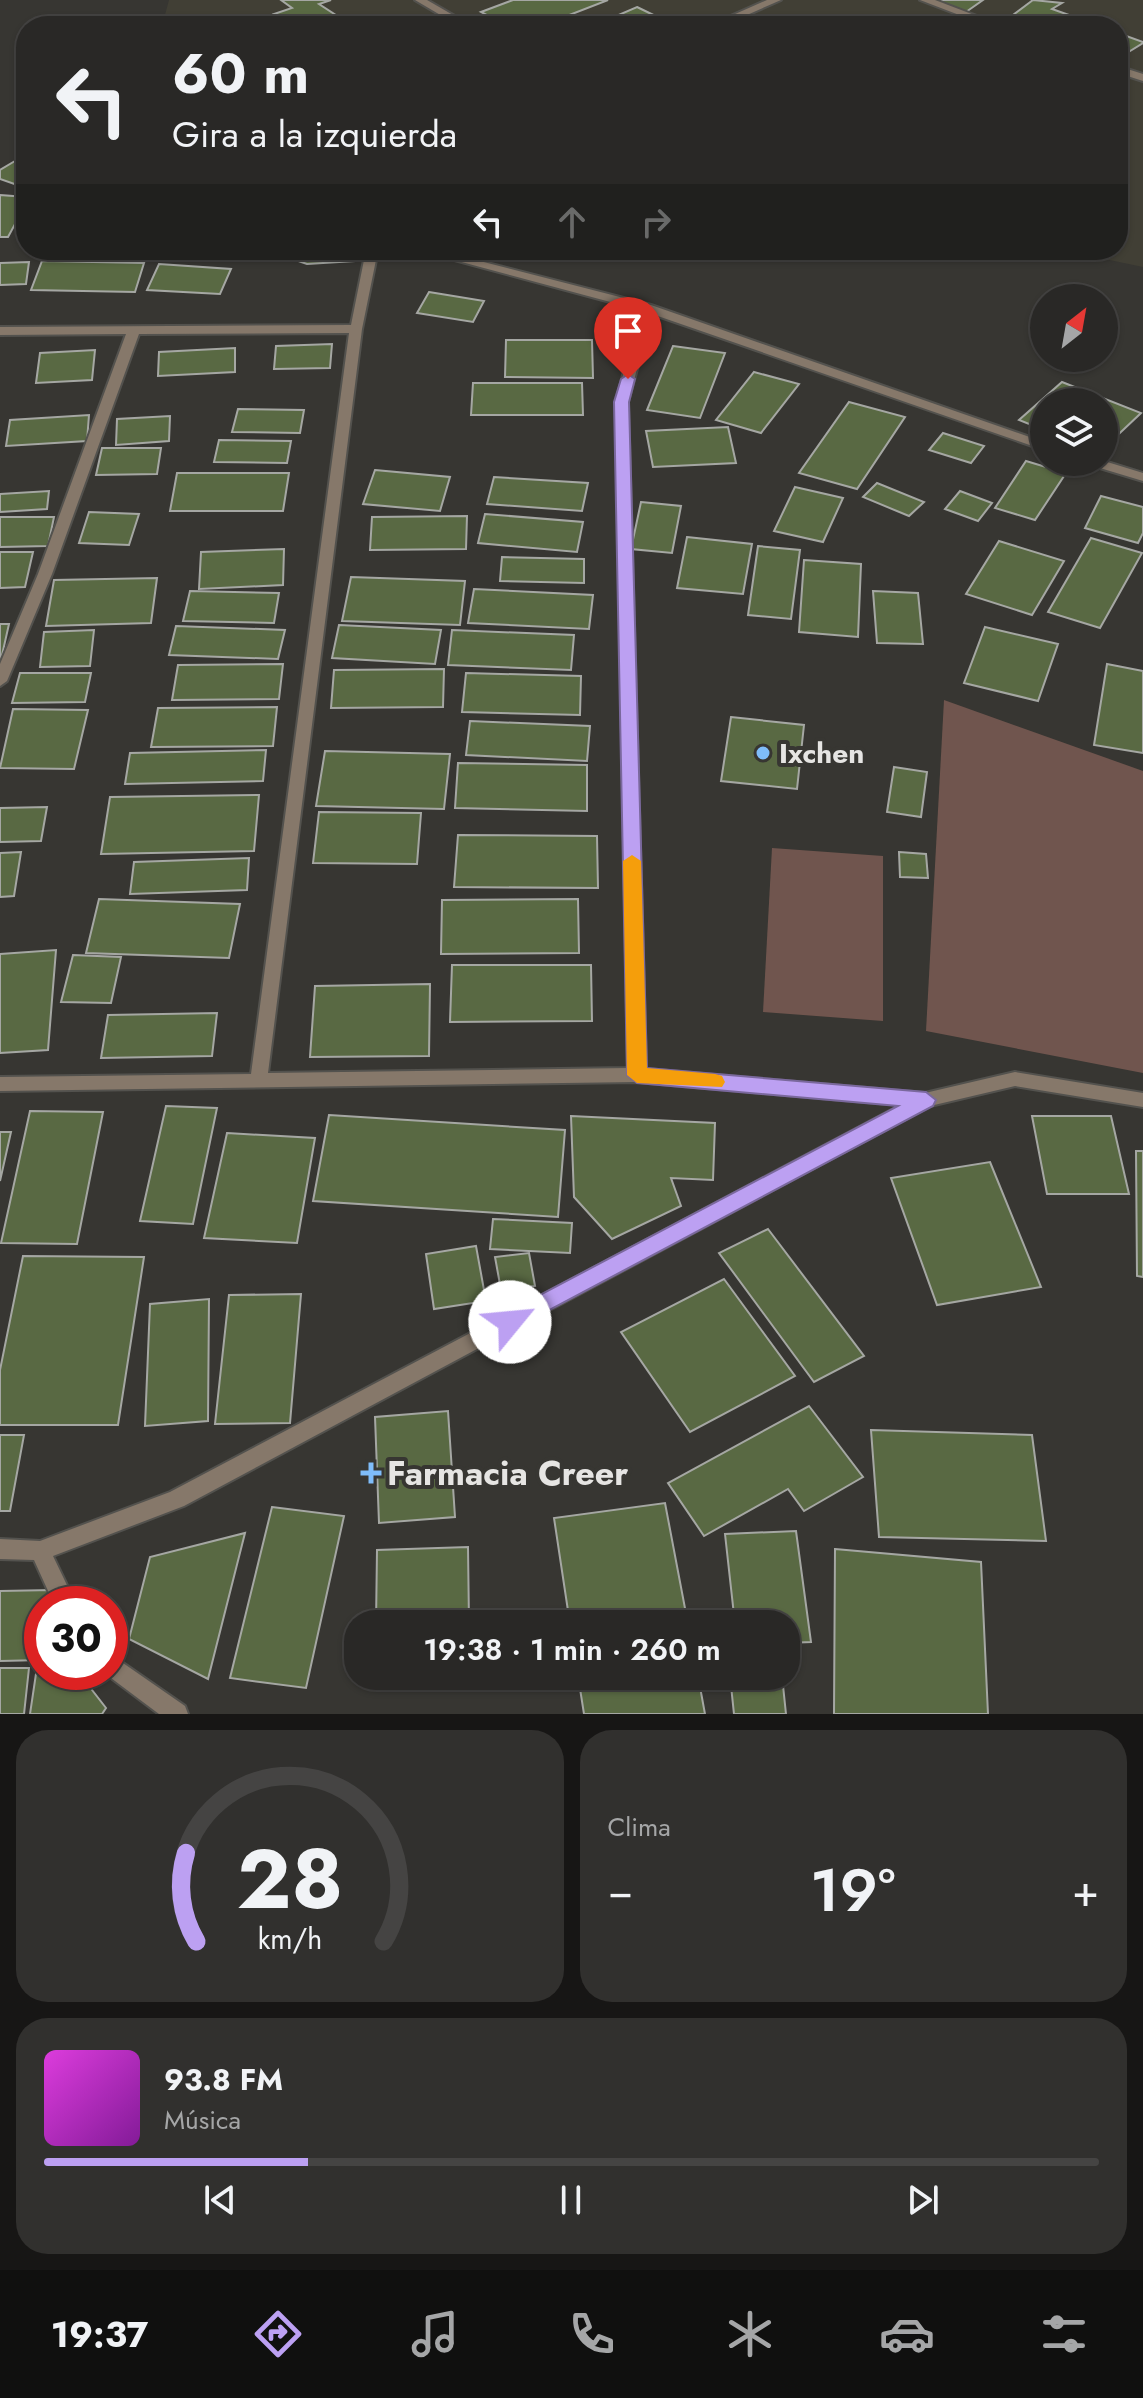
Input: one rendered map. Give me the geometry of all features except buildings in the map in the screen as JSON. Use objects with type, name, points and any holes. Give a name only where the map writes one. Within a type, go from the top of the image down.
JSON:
[{"type":"street","points":[[420,0],[449,16]]},
{"type":"street","points":[[737,16],[776,0]]},
{"type":"street","points":[[925,0],[970,16]]},
{"type":"street","points":[[259,1078],[356,329],[370,260]]},
{"type":"street","points":[[462,260],[647,308],[1030,441]]},
{"type":"street","points":[[637,1075],[622,402],[647,308]]},
{"type":"street","points":[[0,331],[133,333],[356,329]]},
{"type":"street","points":[[0,681],[45,574],[133,333]]},
{"type":"street","points":[[1118,469],[1143,477]]},
{"type":"street","points":[[0,1084],[637,1075],[926,1100]]},
{"type":"street","points":[[0,1549],[40,1551],[177,1499],[926,1100],[1015,1079],[1143,1100]]},
{"type":"street","points":[[40,1551],[57,1586]]},
{"type":"street","points":[[128,1677],[177,1714]]},
{"type":"shaded area","points":[[169,0],[1143,0],[1143,267],[1110,260],[1128,260],[1128,16],[165,16]]},
{"type":"shaded area","points":[[944,700],[1143,771],[1143,1073],[926,1031]]},
{"type":"shaded area","points":[[772,848],[883,856],[883,1021],[763,1012]]},
{"type":"slow traffic","points":[[632,861],[637,1075],[715,1082]]},
{"type":"place","name":"Ixchen","points":[[763,753]]},
{"type":"place","name":"Farmacia Creer","points":[[371,1473]]},
{"type":"route","points":[[510,1322],[926,1100],[637,1075],[622,402],[628,379]]}]
